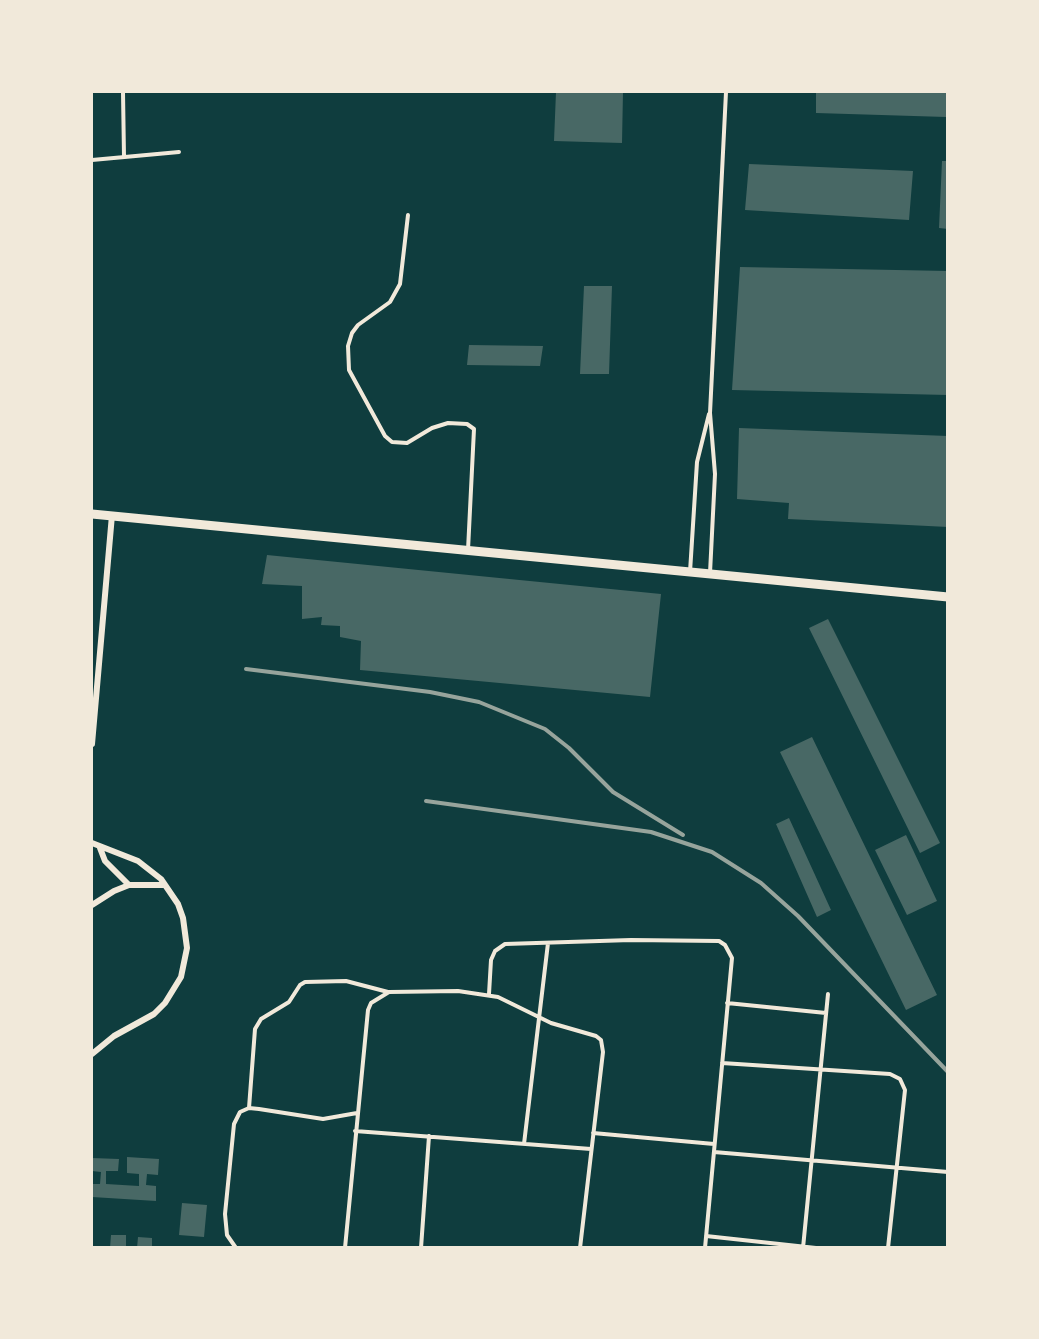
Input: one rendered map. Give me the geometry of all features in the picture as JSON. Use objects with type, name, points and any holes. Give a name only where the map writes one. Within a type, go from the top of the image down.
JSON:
[{"type":"street","points":[[92,514],[948,597]]},
{"type":"street","points":[[92,744],[112,515]]},
{"type":"street","points":[[92,843],[138,861],[150,869],[165,885],[177,904],[186,933],[185,963],[174,991],[154,1014],[114,1036],[92,1054]]},
{"type":"street","points":[[100,848],[105,861],[129,885]]},
{"type":"street","points":[[92,905],[114,891],[129,885],[165,885]]},
{"type":"lane","points":[[123,92],[124,157]]},
{"type":"lane","points":[[710,574],[715,474],[710,413],[726,92]]},
{"type":"lane","points":[[92,160],[179,152]]},
{"type":"lane","points":[[408,215],[400,284],[390,302],[358,325],[352,333],[348,346],[349,370],[385,436],[392,442],[407,443],[432,428],[448,423],[467,424],[474,429],[468,550]]},
{"type":"lane","points":[[690,572],[697,462],[710,413]]},
{"type":"lane","points":[[489,994],[491,960],[500,947],[513,943],[719,941],[725,945],[732,958],[705,1248]]},
{"type":"lane","points":[[524,1144],[548,943]]},
{"type":"lane","points":[[249,1108],[255,1029],[261,1019],[289,1002],[300,985],[305,982],[346,981],[368,985],[388,993]]},
{"type":"lane","points":[[345,1248],[368,1010],[376,998],[388,993],[458,991],[489,994],[507,1000],[539,1018],[596,1036],[601,1040],[603,1052],[580,1248]]},
{"type":"lane","points":[[803,1247],[828,994]]},
{"type":"lane","points":[[727,1003],[826,1013]]},
{"type":"lane","points":[[722,1063],[890,1074],[900,1079],[905,1090],[888,1248]]},
{"type":"lane","points":[[236,1248],[227,1235],[225,1214],[234,1124],[240,1112],[249,1108],[323,1119],[357,1113]]},
{"type":"lane","points":[[355,1131],[591,1149]]},
{"type":"lane","points":[[593,1133],[714,1144]]},
{"type":"lane","points":[[421,1248],[429,1137]]},
{"type":"lane","points":[[714,1152],[948,1172]]},
{"type":"lane","points":[[706,1236],[816,1248]]},
{"type":"building","points":[[556,92],[623,92],[622,143],[554,141]]},
{"type":"building","points":[[816,92],[947,92],[946,117],[816,113]]},
{"type":"building","points":[[942,161],[948,161],[948,229],[939,228]]},
{"type":"building","points":[[749,164],[913,171],[909,220],[745,210]]},
{"type":"building","points":[[740,267],[948,271],[948,395],[732,390]]},
{"type":"building","points":[[584,286],[612,286],[609,374],[580,374]]},
{"type":"building","points":[[469,345],[543,346],[540,366],[467,365]]},
{"type":"building","points":[[739,428],[948,436],[948,527],[788,519],[789,503],[737,499]]},
{"type":"building","points":[[267,555],[661,594],[650,697],[360,670],[361,641],[340,637],[340,626],[321,625],[322,617],[302,619],[302,586],[262,584]]},
{"type":"building","points":[[828,619],[940,843],[920,853],[809,628]]},
{"type":"building","points":[[812,737],[937,995],[906,1010],[780,752]]},
{"type":"building","points":[[789,818],[831,910],[817,917],[776,824]]},
{"type":"building","points":[[906,835],[937,901],[907,915],[875,850]]},
{"type":"building","points":[[127,1157],[159,1159],[158,1175],[147,1174],[146,1185],[156,1186],[156,1201],[92,1197],[92,1184],[100,1184],[101,1172],[92,1171],[92,1158],[119,1159],[118,1171],[106,1171],[106,1184],[139,1186],[139,1174],[127,1173]]},
{"type":"building","points":[[182,1203],[207,1205],[204,1237],[179,1235]]},
{"type":"building","points":[[111,1235],[126,1235],[126,1248],[110,1248]]},
{"type":"building","points":[[138,1237],[152,1238],[152,1248],[137,1248]]},
{"type":"railway","points":[[246,669],[430,692],[479,702],[545,729],[569,748],[613,792],[683,835]]},
{"type":"railway","points":[[426,801],[651,832],[712,852],[761,883],[798,916],[948,1072]]}]
